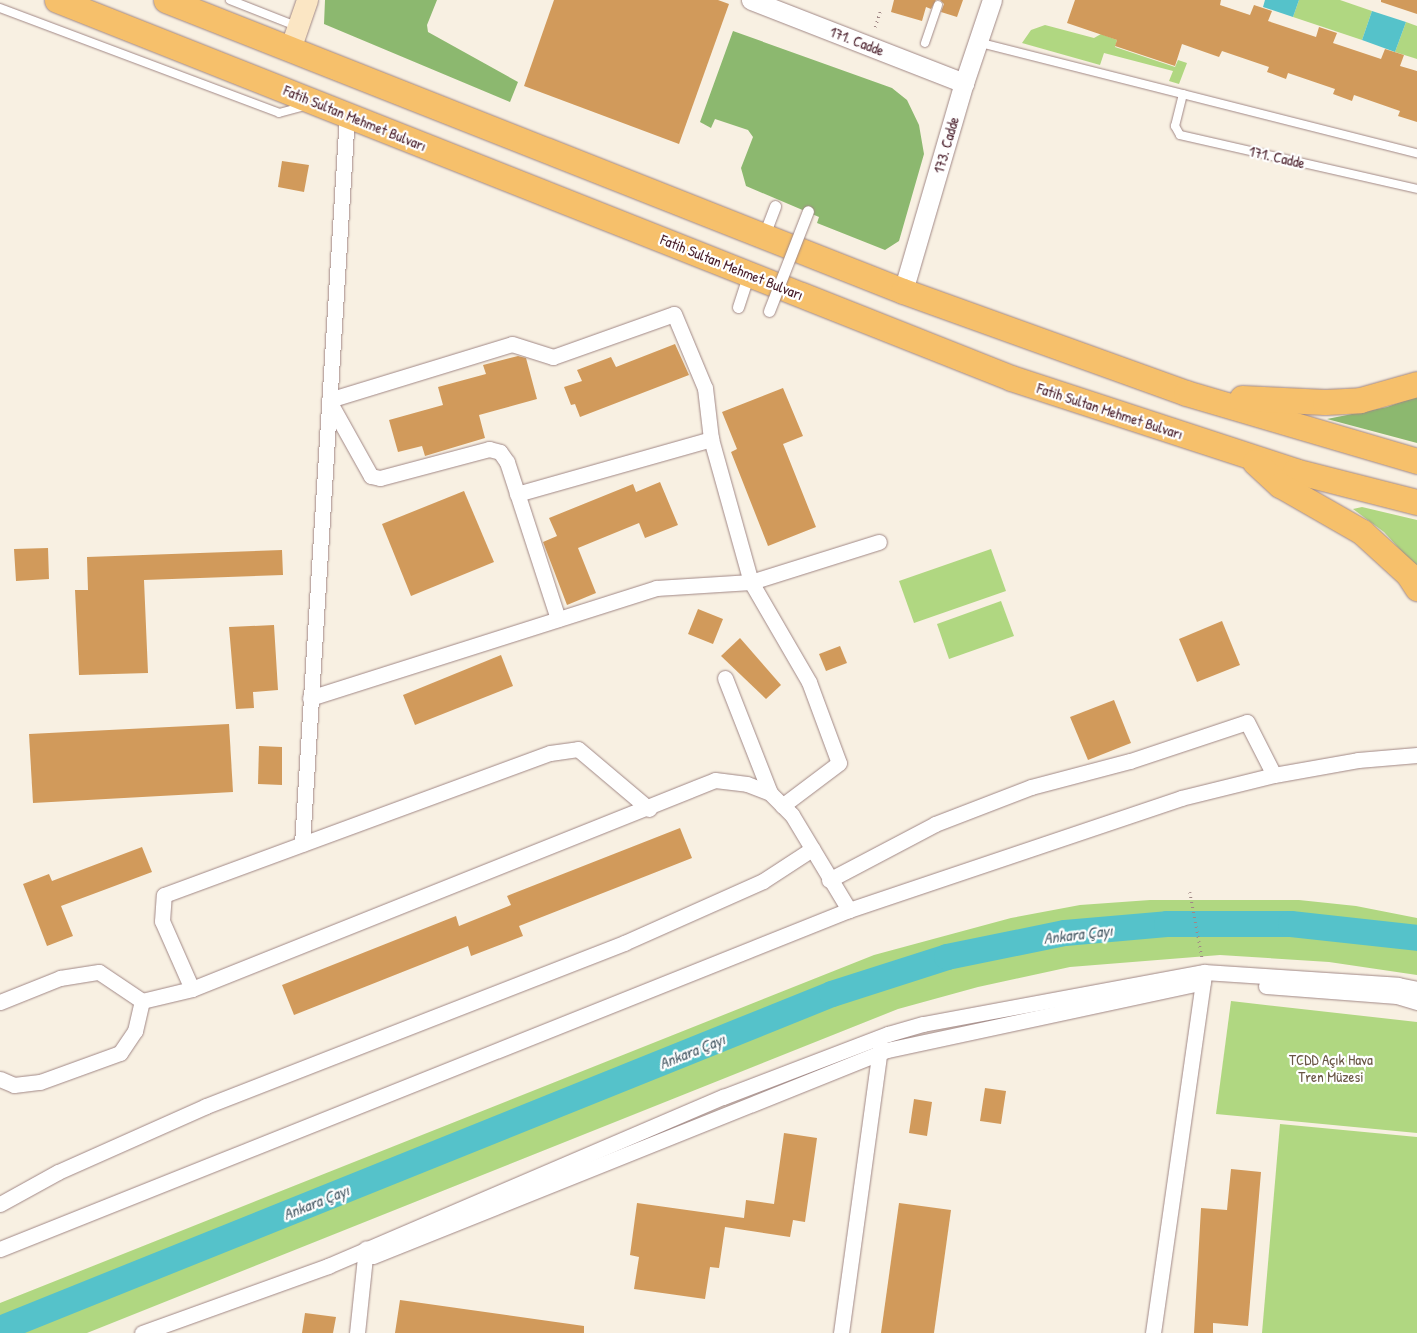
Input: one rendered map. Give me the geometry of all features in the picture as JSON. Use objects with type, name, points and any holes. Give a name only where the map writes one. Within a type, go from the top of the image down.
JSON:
[{"type":"highway","name":"Fatih Sultan Mehmet Bulvarı","points":[[58,0],[1011,378],[1248,456],[1417,502]]},
{"type":"highway","points":[[166,0],[294,38],[764,235],[903,290],[1186,393],[1417,460]]},
{"type":"highway","points":[[1186,393],[1325,402],[1360,400],[1417,384]]},
{"type":"highway","points":[[1248,456],[1280,484],[1362,532],[1408,574],[1417,588]]},
{"type":"main road","points":[[294,38],[307,0]]},
{"type":"street","name":"171. Cadde","points":[[751,0],[964,83]]},
{"type":"street","name":"173. Cadde","points":[[903,290],[964,83],[992,0]]},
{"type":"street","points":[[302,844],[347,115]]},
{"type":"street","points":[[764,235],[775,206]]},
{"type":"street","points":[[769,311],[808,211]]},
{"type":"street","points":[[738,307],[750,274]]},
{"type":"street","points":[[329,400],[512,344],[553,357],[674,314],[705,388],[711,438],[751,582],[808,682],[838,764],[782,806]]},
{"type":"street","points":[[329,400],[371,476],[380,478],[489,449],[500,452],[507,462],[558,619]]},
{"type":"street","points":[[518,494],[711,438]]},
{"type":"street","points":[[310,698],[656,588],[751,582],[879,542]]},
{"type":"street","points":[[725,678],[770,793],[782,806],[812,849],[829,880],[849,910]]},
{"type":"street","points":[[829,880],[936,824],[1031,787],[1130,762],[1247,722],[1274,775]]},
{"type":"street","points":[[192,989],[162,921],[164,895],[550,753],[578,749],[649,809]]},
{"type":"street","points":[[0,1248],[849,910],[1181,798],[1274,775],[1358,760],[1417,755]]},
{"type":"street","points":[[0,1002],[60,978],[99,972],[142,1001],[192,989],[649,809],[715,780],[747,784],[770,793]]},
{"type":"street","points":[[0,1204],[58,1172],[206,1106],[624,943],[763,881],[812,849]]},
{"type":"street","points":[[366,1253],[723,1098],[882,1037],[923,1024],[1204,977],[1398,984],[1417,990]]},
{"type":"street","points":[[1153,1333],[1204,977]]},
{"type":"street","points":[[142,1333],[366,1253],[879,1054],[1204,977],[1397,996],[1417,1002]]},
{"type":"street","points":[[0,1079],[14,1085],[40,1082],[120,1053],[136,1032],[142,1001]]},
{"type":"street","points":[[841,1333],[882,1037]]},
{"type":"street","points":[[356,1333],[366,1253]]},
{"type":"lane","points":[[230,0],[294,38]]},
{"type":"lane","points":[[925,43],[938,5]]},
{"type":"lane","points":[[0,8],[279,113],[316,103]]},
{"type":"lane","points":[[977,42],[1417,153]]},
{"type":"lane","name":"171. Cadde","points":[[1183,94],[1175,126],[1180,135],[1417,189]]},
{"type":"path","points":[[875,27],[881,9]]},
{"type":"path","points":[[1190,892],[1201,956]]},
{"type":"green space","points":[[325,0],[437,0],[427,25],[428,32],[518,82],[510,102],[324,24]]},
{"type":"green space","points":[[1299,0],[1340,0],[1372,11],[1362,40],[1293,17]]},
{"type":"green space","points":[[1406,22],[1417,26],[1417,59],[1395,52]]},
{"type":"green space","points":[[1045,25],[1094,38],[1101,34],[1117,40],[1115,47],[1175,67],[1178,60],[1187,63],[1179,84],[1169,81],[1173,71],[1104,53],[1100,65],[1022,43],[1031,30]]},
{"type":"green space","points":[[733,31],[892,88],[907,100],[919,125],[924,154],[899,241],[885,250],[817,223],[819,217],[746,186],[741,168],[753,137],[748,130],[715,119],[711,128],[700,122]]},
{"type":"green space","points":[[1417,396],[1417,443],[1327,419],[1387,407]]},
{"type":"green space","points":[[1362,507],[1417,520],[1417,568],[1384,532],[1353,509]]},
{"type":"green space","points":[[991,549],[1006,591],[914,623],[899,581]]},
{"type":"green space","points":[[1001,601],[1014,636],[949,659],[937,624]]},
{"type":"green space","points":[[1150,900],[1299,900],[1356,906],[1417,918],[1417,975],[1329,962],[1220,955],[1070,967],[978,987],[898,1009],[87,1333],[0,1333],[0,1303],[874,955],[1011,918],[1080,905]]},
{"type":"green space","name":"TCDD Açık Hava Tren Müzesi","points":[[1231,1001],[1417,1022],[1417,1133],[1216,1114]]},
{"type":"green space","points":[[1280,1124],[1417,1137],[1417,1333],[1262,1333]]},
{"type":"water","points":[[1265,0],[1299,0],[1293,17],[1263,7]]},
{"type":"water","points":[[1372,11],[1406,22],[1395,52],[1362,40]]},
{"type":"building","points":[[554,0],[718,0],[729,4],[679,144],[524,86]]},
{"type":"building","points":[[894,0],[936,0],[931,9],[926,7],[922,21],[891,12]]},
{"type":"building","points":[[940,0],[963,0],[957,17],[941,12],[944,4]]},
{"type":"building","points":[[1075,0],[1221,0],[1220,5],[1250,15],[1254,5],[1272,11],[1268,21],[1316,37],[1319,27],[1337,33],[1333,43],[1381,59],[1385,49],[1404,55],[1400,66],[1417,71],[1417,122],[1398,116],[1400,111],[1354,95],[1352,101],[1333,94],[1335,89],[1288,73],[1286,79],[1267,72],[1269,67],[1222,51],[1219,57],[1182,44],[1175,66],[1115,46],[1117,40],[1067,23]]},
{"type":"building","points":[[1381,0],[1417,0],[1417,14],[1381,2]]},
{"type":"building","points":[[282,161],[309,165],[304,192],[278,187]]},
{"type":"building","points":[[675,344],[689,375],[580,417],[575,404],[571,405],[564,387],[582,381],[577,370],[611,357],[616,367]]},
{"type":"building","points":[[518,356],[526,358],[537,399],[479,415],[485,438],[425,456],[422,446],[398,452],[389,420],[443,405],[438,387],[486,374],[483,365]]},
{"type":"building","points":[[783,388],[803,436],[783,444],[816,527],[768,546],[731,452],[737,449],[722,412]]},
{"type":"building","points":[[660,482],[678,525],[645,538],[639,523],[578,548],[596,593],[567,605],[543,542],[557,536],[549,518],[633,484],[636,492]]},
{"type":"building","points":[[464,491],[494,562],[411,596],[382,524]]},
{"type":"building","points":[[48,548],[49,579],[16,581],[14,549]]},
{"type":"building","points":[[282,550],[283,575],[144,580],[148,673],[79,675],[75,590],[88,590],[87,557]]},
{"type":"building","points":[[698,609],[723,619],[713,644],[688,634]]},
{"type":"building","points":[[1222,621],[1240,665],[1197,682],[1179,639]]},
{"type":"building","points":[[274,625],[278,690],[253,692],[254,708],[236,709],[229,627]]},
{"type":"building","points":[[740,638],[781,685],[766,699],[721,656]]},
{"type":"building","points":[[840,646],[847,663],[826,671],[819,654]]},
{"type":"building","points":[[501,655],[513,686],[415,725],[403,695]]},
{"type":"building","points":[[1114,700],[1131,743],[1088,760],[1070,717]]},
{"type":"building","points":[[229,724],[233,792],[33,803],[29,734]]},
{"type":"building","points":[[259,746],[282,747],[282,785],[258,784]]},
{"type":"building","points":[[680,828],[692,858],[519,926],[523,936],[471,956],[468,946],[294,1015],[282,985],[456,916],[459,926],[511,905],[507,896]]},
{"type":"building","points":[[142,847],[152,872],[61,906],[73,936],[47,946],[23,884],[49,874],[52,881]]},
{"type":"building","points":[[985,1088],[1006,1091],[1001,1124],[980,1121]]},
{"type":"building","points":[[914,1099],[932,1102],[927,1136],[909,1133]]},
{"type":"building","points":[[784,1133],[817,1138],[805,1222],[793,1220],[790,1237],[725,1227],[719,1268],[710,1267],[705,1299],[634,1289],[639,1257],[630,1255],[637,1203],[744,1218],[746,1200],[774,1204]]},
{"type":"building","points":[[1231,1169],[1261,1172],[1248,1326],[1213,1323],[1213,1333],[1194,1333],[1201,1208],[1227,1210]]},
{"type":"building","points":[[899,1203],[951,1210],[934,1333],[881,1333]]},
{"type":"building","points":[[400,1300],[584,1326],[584,1333],[395,1333]]},
{"type":"building","points":[[305,1313],[336,1317],[333,1333],[302,1333]]},
{"type":"waterway","name":"Ankara Çayı","points":[[0,1329],[832,994],[947,957],[1065,933],[1167,924],[1291,924],[1417,938]]}]
